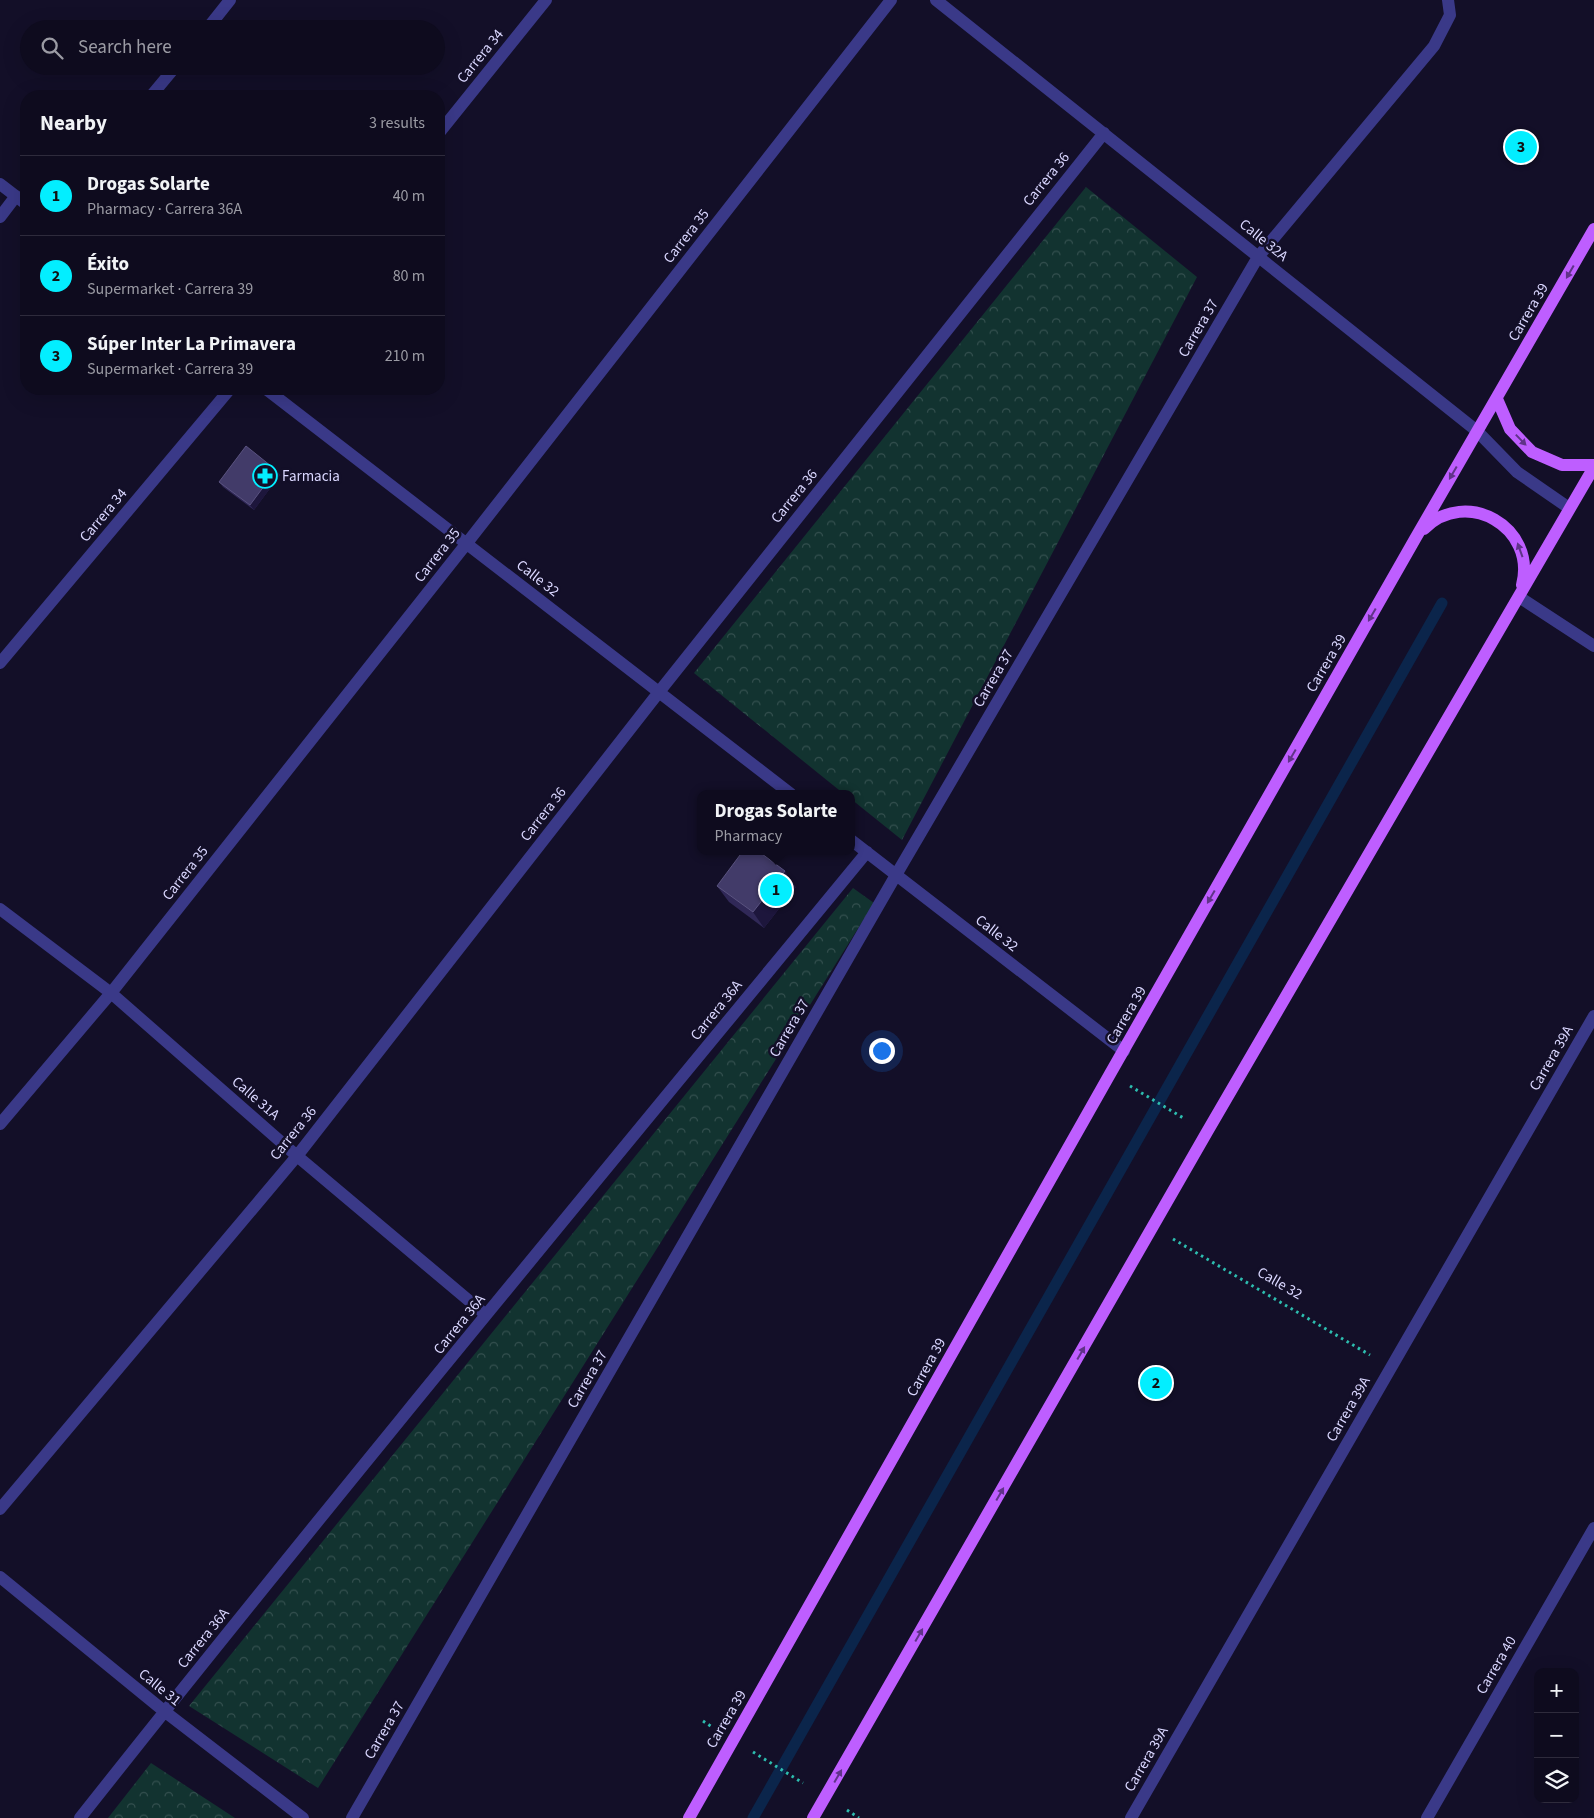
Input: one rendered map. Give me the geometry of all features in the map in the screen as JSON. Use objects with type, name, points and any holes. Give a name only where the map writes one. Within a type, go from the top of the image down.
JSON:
[{"type":"main road","name":"Carrera 39","points":[[689,1818],[1415,539],[1594,230]]},
{"type":"main road","points":[[813,1818],[1594,466],[1562,465],[1532,452],[1510,429],[1497,398]]},
{"type":"main road","points":[[1415,539],[1434,520],[1458,511],[1483,513],[1505,526],[1520,546],[1525,572],[1519,597]]},
{"type":"street","points":[[214,20],[230,0]]},
{"type":"street","name":"Carrera 34","points":[[445,126],[546,0]]},
{"type":"street","name":"Carrera 35","points":[[0,1124],[111,993],[891,0]]},
{"type":"street","name":"Calle 32A","points":[[936,0],[1477,431],[1517,472],[1569,508]]},
{"type":"street","name":"Carrera 37","points":[[352,1818],[896,875],[1258,257],[1434,46],[1450,15],[1448,0]]},
{"type":"street","points":[[156,90],[168,75]]},
{"type":"street","name":"Carrera 36","points":[[0,1508],[296,1156],[659,692],[1104,133]]},
{"type":"street","points":[[0,184],[20,199]]},
{"type":"street","points":[[0,216],[20,201]]},
{"type":"street","name":"Carrera 34","points":[[0,663],[225,395]]},
{"type":"street","name":"Calle 32","points":[[274,395],[786,790]]},
{"type":"street","points":[[1519,597],[1594,646]]},
{"type":"street","name":"Calle 32","points":[[855,843],[1124,1051]]},
{"type":"street","name":"Carrera 36A","points":[[80,1818],[164,1711],[486,1315],[867,852]]},
{"type":"street","name":"Calle 31A","points":[[0,910],[111,993],[296,1156],[486,1315]]},
{"type":"street","name":"Carrera 39A","points":[[1131,1818],[1594,1016]]},
{"type":"street","name":"Carrera 40","points":[[1427,1818],[1594,1528]]},
{"type":"street","name":"Calle 31","points":[[0,1577],[164,1711],[303,1818]]},
{"type":"path","points":[[1138,1091],[1175,1112]]},
{"type":"path","name":"Calle 32","points":[[1153,1227],[1391,1367]]},
{"type":"path","points":[[754,1753],[800,1781]]},
{"type":"green space","points":[[1086,187],[1197,277],[902,840],[855,802],[855,790],[839,790],[694,673]]},
{"type":"green space","points":[[853,888],[874,903],[318,1788],[189,1706]]},
{"type":"green space","points":[[151,1763],[235,1818],[108,1818]]},
{"type":"building","points":[[246,446],[276,470],[250,505],[219,482]]},
{"type":"building","points":[[740,855],[763,855],[785,871],[753,912],[717,886]]},
{"type":"waterway","points":[[753,1818],[1442,603]]},
{"type":"place","name":"Súper Inter La Primavera","points":[[1521,147]]},
{"type":"place","name":"Farmacia","points":[[265,476]]},
{"type":"place","name":"Drogas Solarte","points":[[776,890]]},
{"type":"place","name":"Éxito","points":[[1156,1383]]}]
